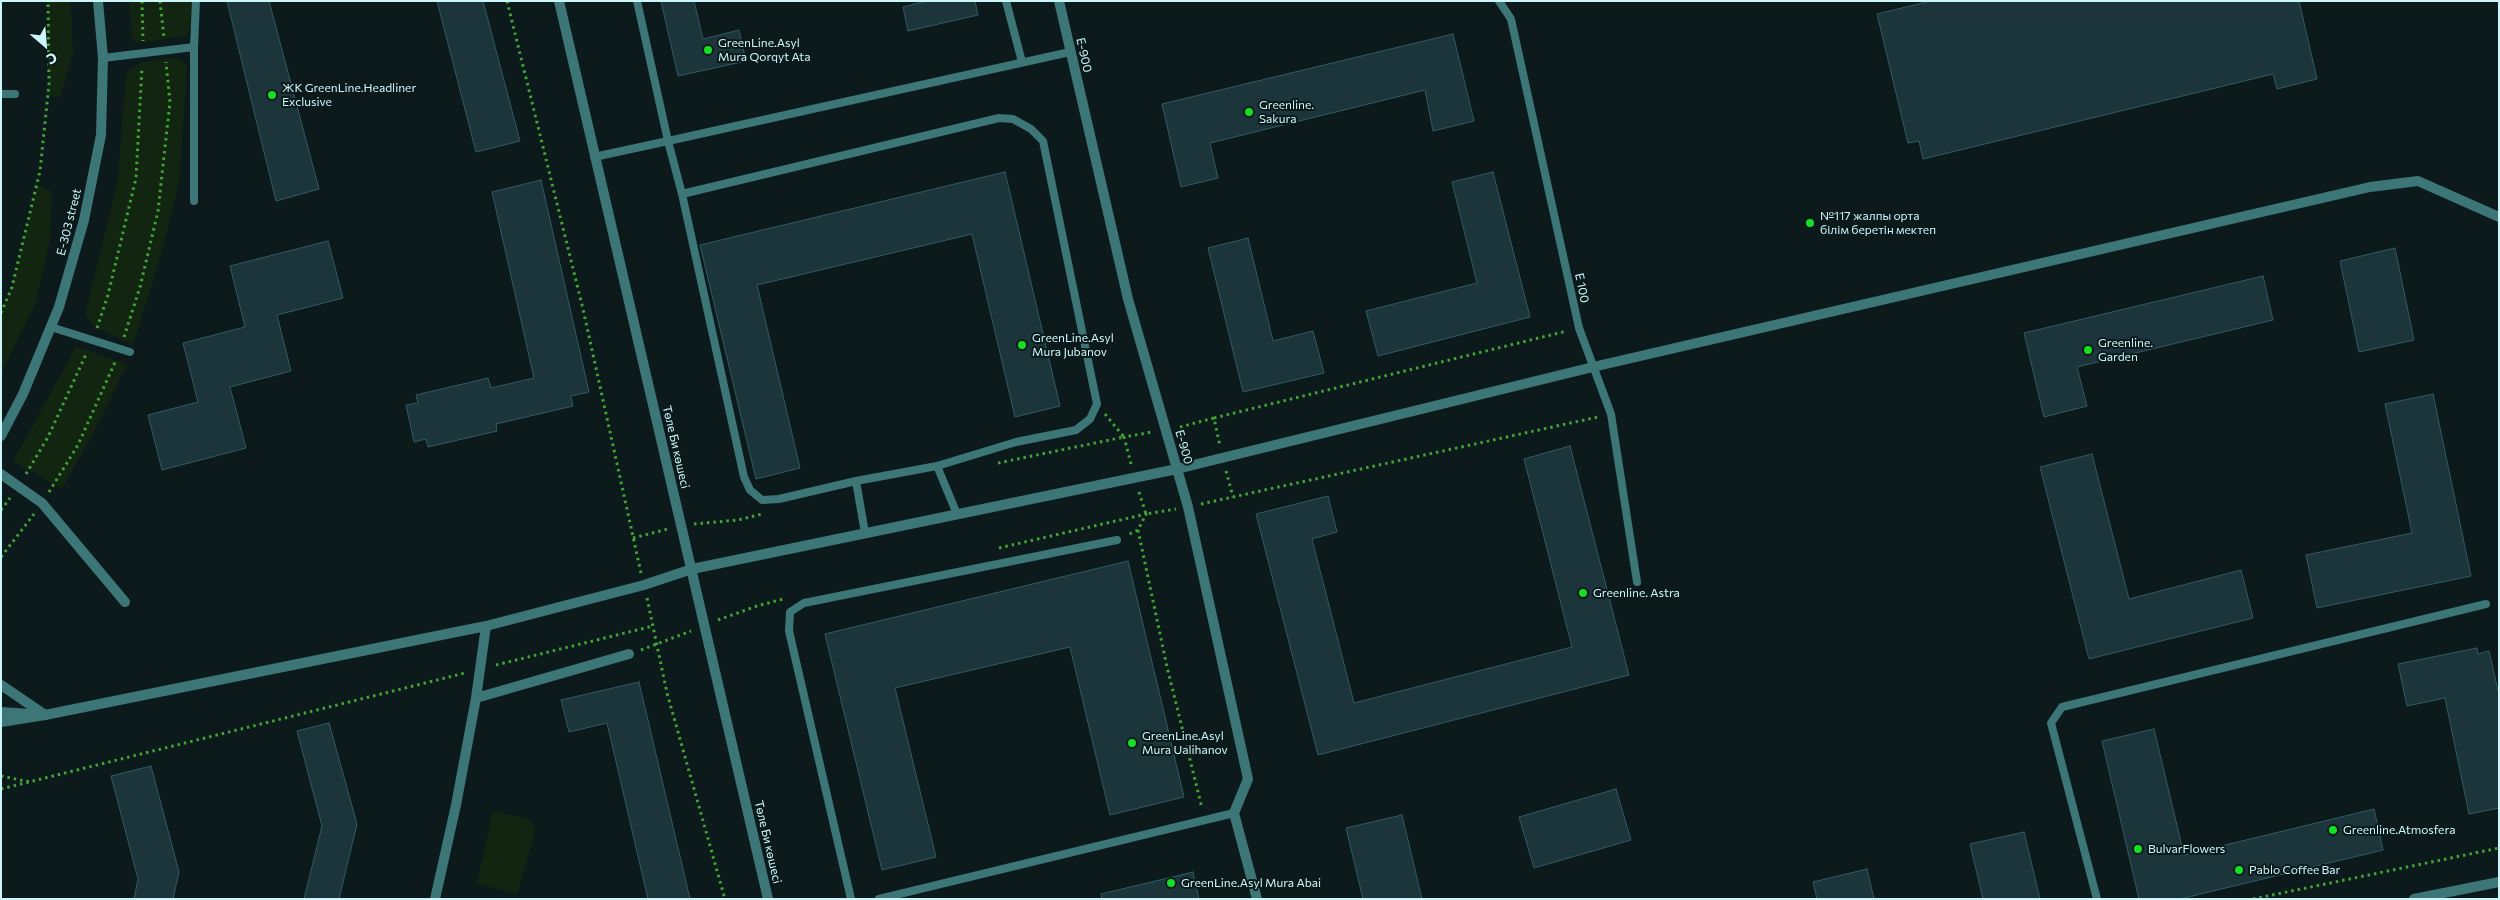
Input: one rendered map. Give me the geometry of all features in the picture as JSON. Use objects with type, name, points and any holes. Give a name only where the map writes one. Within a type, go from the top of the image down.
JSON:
[{"type":"street","name":"E-303 street","points":[[1,436],[23,394],[50,327],[84,220],[101,135],[102,58],[98,1]]},
{"type":"street","name":"Төле Би көшесі","points":[[559,1],[768,899]]},
{"type":"street","name":"E-900","points":[[1059,1],[1128,299],[1188,507],[1248,779],[1234,812]]},
{"type":"street","points":[[1,722],[45,715],[486,626],[644,584],[692,569],[1177,469],[1593,367],[2370,187],[2418,181],[2499,218]]},
{"type":"street","points":[[1,474],[42,503],[125,602]]},
{"type":"street","points":[[435,899],[456,805],[476,698],[486,626]]},
{"type":"street","points":[[476,698],[629,654]]},
{"type":"street","points":[[1,685],[45,715]]},
{"type":"street","points":[[1,712],[45,715]]},
{"type":"street","points":[[1234,812],[1257,899]]},
{"type":"street","points":[[2414,899],[2499,882]]},
{"type":"lane","points":[[194,201],[194,47],[196,1]]},
{"type":"lane","points":[[637,1],[668,141],[682,194],[744,477],[750,490],[762,500],[779,499],[856,481],[937,466],[1016,442],[1076,430],[1090,419],[1097,404],[1042,142],[1031,129],[1013,119],[999,118],[682,194]]},
{"type":"lane","points":[[1006,1],[1022,62]]},
{"type":"lane","name":"E 100","points":[[1499,1],[1511,19],[1579,328],[1610,414],[1637,582]]},
{"type":"lane","points":[[102,58],[194,47]]},
{"type":"lane","points":[[594,157],[1070,52]]},
{"type":"lane","points":[[1,94],[15,94]]},
{"type":"lane","points":[[50,327],[130,352]]},
{"type":"lane","points":[[937,466],[957,514]]},
{"type":"lane","points":[[856,481],[865,533]]},
{"type":"lane","points":[[851,899],[789,631],[790,612],[804,603],[1117,540]]},
{"type":"lane","points":[[2096,899],[2051,723],[2062,707],[2486,604]]},
{"type":"lane","points":[[880,899],[1234,812]]},
{"type":"path","points":[[1,313],[12,287],[40,171],[49,84],[48,1]]},
{"type":"path","points":[[1,510],[19,486],[48,437],[93,340],[108,295],[136,178],[142,53],[142,1]]},
{"type":"path","points":[[1,557],[42,503],[78,445],[120,349],[140,287],[158,211],[170,102],[160,1]]},
{"type":"path","points":[[507,1],[583,309],[667,693],[725,899]]},
{"type":"path","points":[[1214,418],[1579,328]]},
{"type":"path","points":[[1188,507],[1610,414]]},
{"type":"path","points":[[1138,530],[1167,667],[1205,820]]},
{"type":"path","points":[[1,789],[652,626]]},
{"type":"path","points":[[1,776],[33,782]]},
{"type":"path","points":[[2253,899],[2499,848]]},
{"type":"green space","points":[[48,1],[69,1],[71,7],[73,54],[60,97],[47,96],[49,84]]},
{"type":"green space","points":[[129,1],[194,1],[195,16],[187,36],[136,43],[132,36]]},
{"type":"green space","points":[[175,58],[187,65],[179,183],[163,248],[133,345],[97,328],[85,315],[118,179],[126,73],[142,62]]},
{"type":"green space","points":[[37,185],[52,191],[50,240],[36,302],[1,373],[1,313],[12,287]]},
{"type":"green space","points":[[76,347],[127,364],[94,432],[62,489],[13,461]]},
{"type":"green space","points":[[493,811],[529,819],[536,829],[517,894],[477,883]]},
{"type":"building","name":"ЖК GreenLine.Headliner Exclusive","points":[[227,1],[269,1],[319,189],[276,201]]},
{"type":"building","points":[[437,1],[483,1],[520,141],[476,152]]},
{"type":"building","name":"GreenLine.Asyl Mura Qorqyt Ata","points":[[661,1],[694,1],[703,39],[739,30],[746,61],[678,76]]},
{"type":"building","points":[[926,1],[975,1],[978,15],[908,31],[903,7]]},
{"type":"building","points":[[1931,1],[2299,1],[2317,79],[2277,89],[2273,74],[1923,159],[1919,141],[1908,143],[1877,14]]},
{"type":"building","name":"Greenline. Sakura","points":[[1453,34],[1474,121],[1433,131],[1425,90],[1210,143],[1218,178],[1181,187],[1162,104]]},
{"type":"building","name":"GreenLine.Asyl Mura Jubanov","points":[[1005,172],[1060,406],[1015,417],[972,234],[757,285],[800,468],[756,479],[700,245]]},
{"type":"building","points":[[1493,172],[1530,317],[1378,356],[1366,311],[1477,283],[1452,182]]},
{"type":"building","points":[[541,180],[589,392],[571,396],[573,406],[496,424],[497,431],[428,447],[426,439],[414,442],[406,405],[418,403],[416,395],[488,378],[491,388],[534,378],[492,192]]},
{"type":"building","points":[[1248,238],[1273,341],[1313,331],[1324,373],[1243,392],[1208,248]]},
{"type":"building","points":[[328,241],[343,298],[277,315],[291,371],[230,387],[246,448],[162,470],[148,415],[198,402],[183,343],[245,327],[230,266]]},
{"type":"building","points":[[2395,248],[2414,340],[2359,352],[2340,261]]},
{"type":"building","name":"Greenline. Garden","points":[[2263,276],[2273,320],[2077,367],[2087,406],[2044,417],[2024,333]]},
{"type":"building","points":[[2433,394],[2471,576],[2317,608],[2306,555],[2412,533],[2385,404]]},
{"type":"building","name":"Greenline. Astra","points":[[1570,446],[1629,675],[1318,755],[1256,514],[1328,496],[1337,532],[1312,539],[1354,703],[1572,647],[1524,459]]},
{"type":"building","points":[[2092,454],[2129,599],[2241,570],[2253,618],[2089,659],[2040,467]]},
{"type":"building","name":"GreenLine.Asyl Mura Ualihanov","points":[[1128,561],[1184,797],[1110,815],[1070,647],[895,688],[936,857],[882,870],[825,634]]},
{"type":"building","points":[[2477,648],[2478,654],[2489,651],[2499,695],[2499,808],[2469,814],[2445,698],[2407,706],[2398,664]]},
{"type":"building","points":[[639,682],[690,899],[648,899],[607,723],[569,732],[561,700]]},
{"type":"building","points":[[329,723],[357,824],[339,899],[304,899],[322,826],[297,731]]},
{"type":"building","name":"Greenline.Atmosfera","points":[[2154,729],[2184,855],[2374,809],[2383,850],[2180,899],[2139,899],[2102,741]]},
{"type":"building","points":[[151,766],[179,872],[173,899],[134,899],[138,879],[111,776]]},
{"type":"building","points":[[1616,789],[1631,840],[1534,868],[1519,817]]},
{"type":"building","points":[[1402,815],[1422,899],[1363,899],[1346,828]]},
{"type":"building","points":[[2024,832],[2040,899],[1983,899],[1970,844]]},
{"type":"building","points":[[1867,869],[1874,899],[1817,899],[1813,882]]},
{"type":"building","name":"GreenLine.Asyl Mura Abai","points":[[1193,872],[1199,899],[1102,899],[1101,894]]},
{"type":"place","name":"GreenLine.Asyl Mura Qorqyt Ata","points":[[708,50]]},
{"type":"place","name":"ЖК GreenLine.Headliner Exclusive","points":[[272,95]]},
{"type":"place","name":"Greenline. Sakura","points":[[1249,112]]},
{"type":"place","name":"№117 жалпы орта білім беретін мектеп","points":[[1810,223]]},
{"type":"place","name":"GreenLine.Asyl Mura Jubanov","points":[[1022,345]]},
{"type":"place","name":"Greenline. Garden","points":[[2088,350]]},
{"type":"place","name":"Greenline. Astra","points":[[1583,593]]},
{"type":"place","name":"GreenLine.Asyl Mura Ualihanov","points":[[1132,743]]},
{"type":"place","name":"Greenline.Atmosfera","points":[[2333,830]]},
{"type":"place","name":"BulvarFlowers","points":[[2138,849]]},
{"type":"place","name":"Pablo Coffee Bar","points":[[2239,870]]},
{"type":"place","name":"GreenLine.Asyl Mura Abai","points":[[1171,883]]}]
